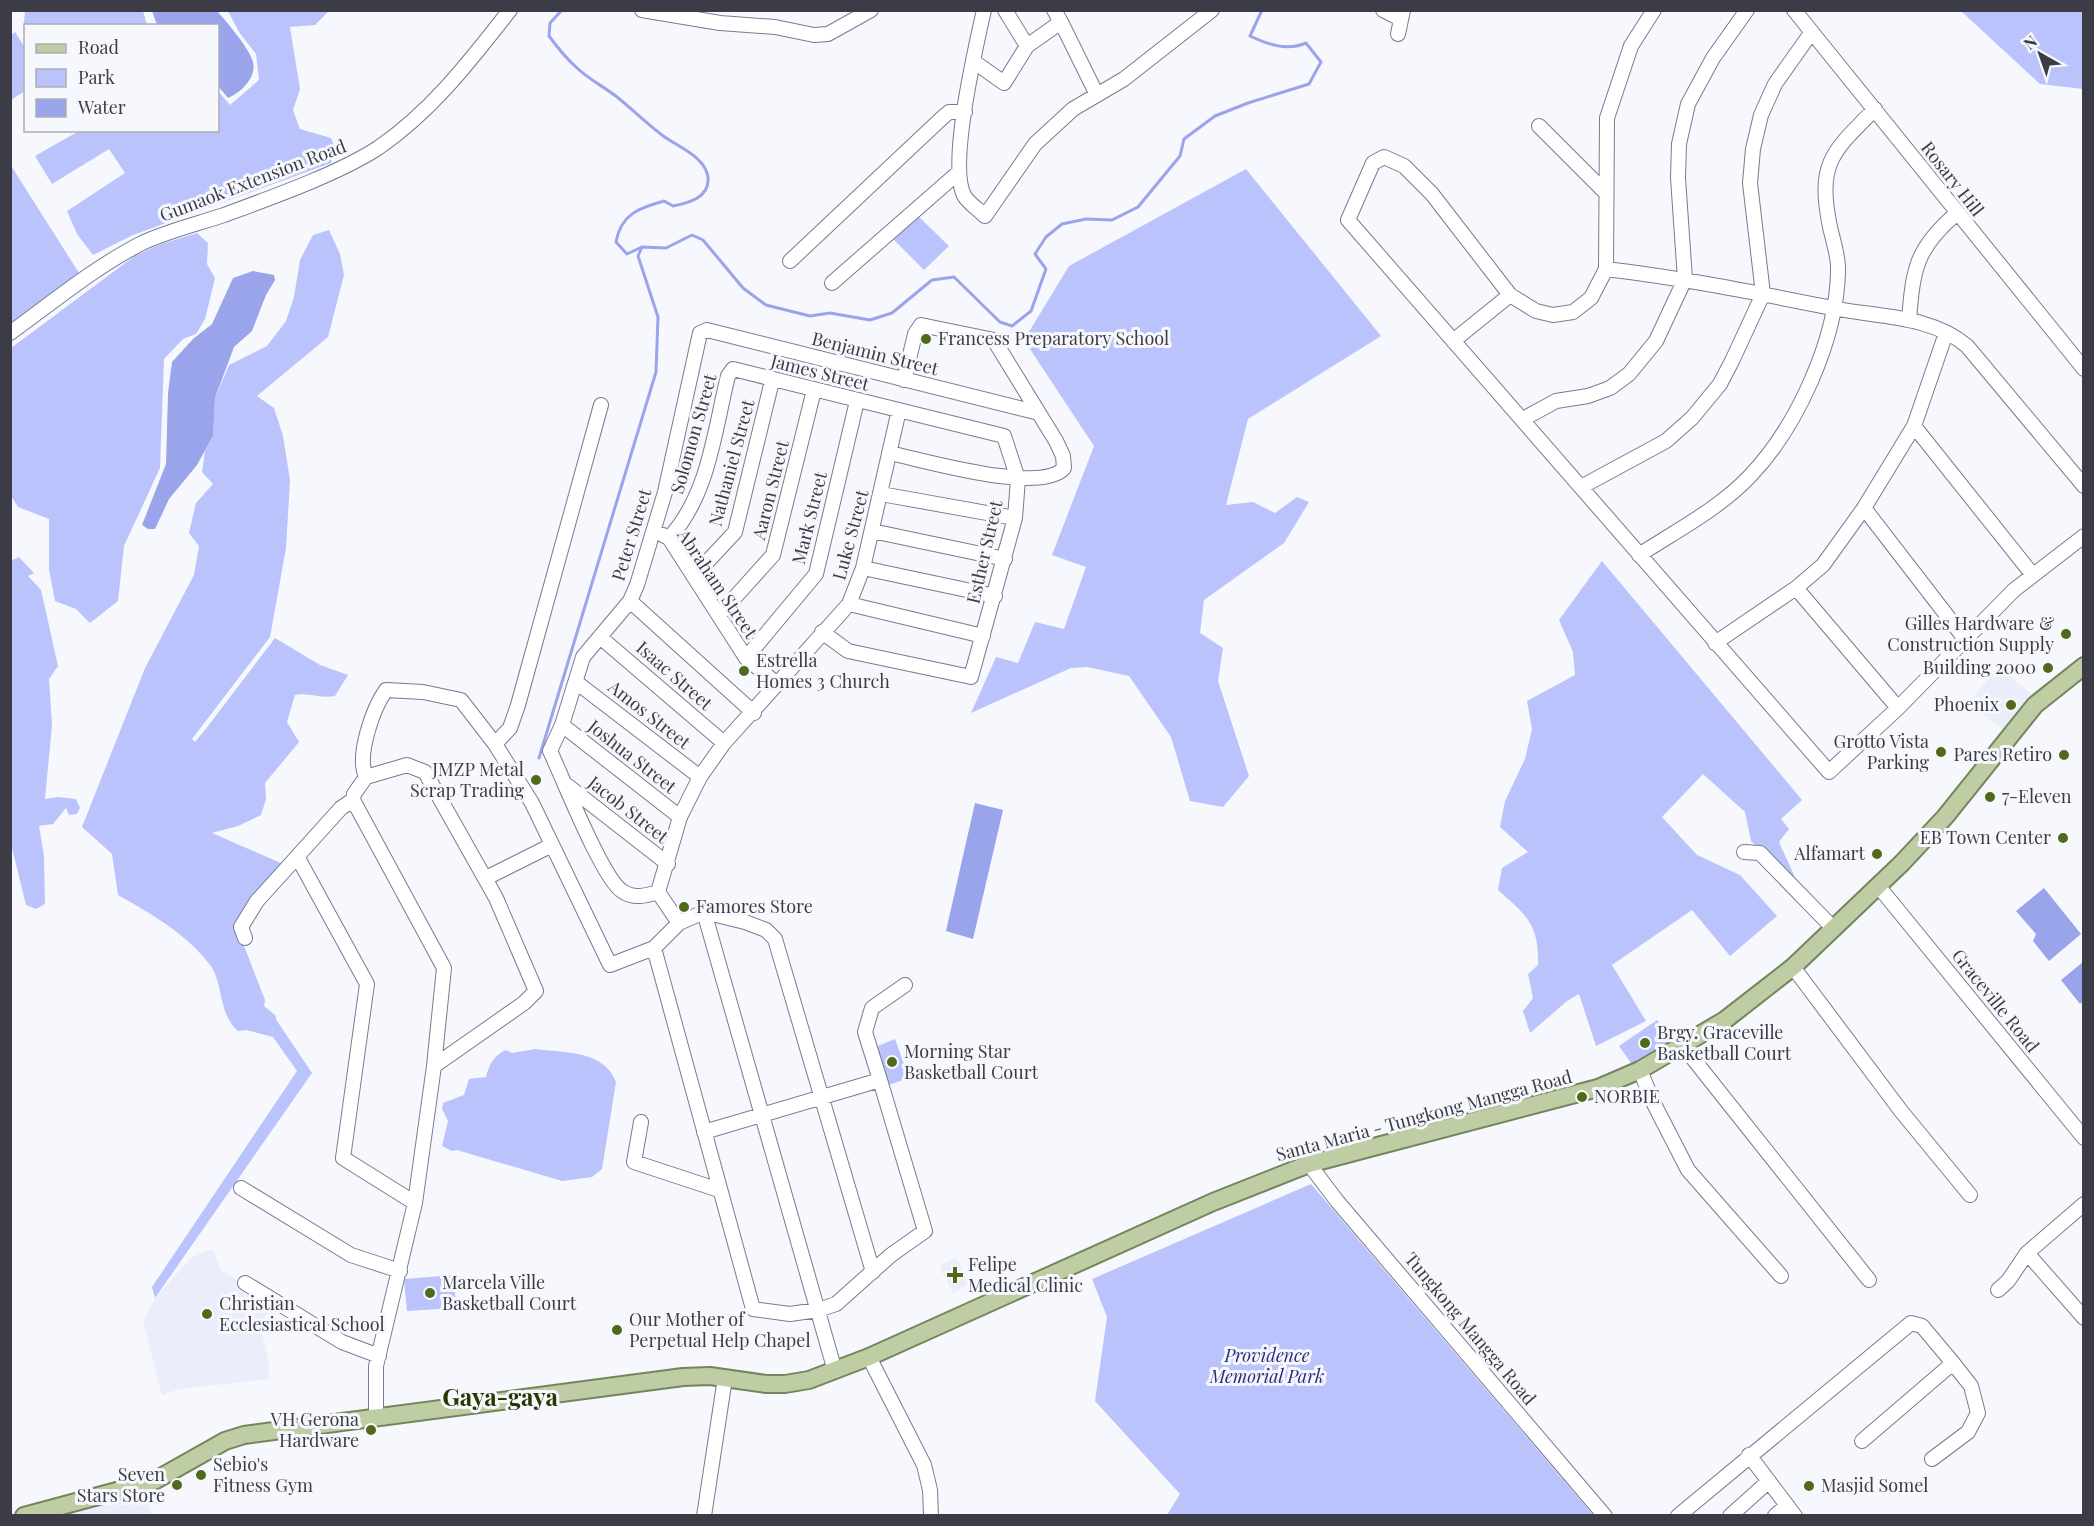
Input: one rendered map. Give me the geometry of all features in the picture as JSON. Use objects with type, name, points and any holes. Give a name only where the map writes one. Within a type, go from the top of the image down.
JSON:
[{"type":"main road","name":"Santa Maria - Tungkong Mangga Road","points":[[24,1515],[154,1481],[225,1441],[243,1436],[683,1377],[725,1378],[766,1384],[809,1380],[869,1357],[1204,1206],[1309,1164],[1598,1088],[1640,1070],[1683,1046],[1734,1014],[1793,967],[1879,887],[1946,817],[2035,705],[2084,666]]},
{"type":"street","name":"Gumaok Extension Road","points":[[10,333],[94,272],[142,244],[224,215],[344,167],[379,147],[429,106],[455,81],[510,10]]},
{"type":"street","points":[[642,10],[720,23],[775,27],[814,35],[828,34],[871,10]]},
{"type":"street","points":[[984,10],[965,112],[959,172],[965,196],[985,216],[1035,144],[1073,109],[1124,79],[1212,10]]},
{"type":"street","points":[[1005,10],[1027,46]]},
{"type":"street","points":[[1383,10],[1402,15],[1398,34]]},
{"type":"street","points":[[1654,10],[1631,46],[1607,118],[1606,269],[1591,298],[1573,312],[1553,315],[1536,311],[1510,295],[1432,194],[1404,166],[1384,157],[1373,163],[1348,220],[1829,772],[1898,708],[2032,574],[2084,536]]},
{"type":"street","points":[[1523,419],[1556,401],[1588,396],[1610,388],[1629,374],[1656,341],[1684,279],[1678,178],[1679,144],[1688,104],[1713,58],[1747,10]]},
{"type":"street","name":"Rosary Hill","points":[[1794,10],[1875,109],[1956,214],[2084,369]]},
{"type":"street","points":[[973,61],[1004,83],[1027,46],[1058,16],[1097,95]]},
{"type":"street","points":[[1581,487],[1666,441],[1692,418],[1720,384],[1763,294],[1750,183],[1753,149],[1761,115],[1775,84],[1811,33]]},
{"type":"street","points":[[1639,555],[1715,505],[1750,476],[1804,395],[1835,309],[1838,269],[1824,198],[1825,176],[1832,155],[1875,109]]},
{"type":"street","points":[[790,261],[949,112],[965,112]]},
{"type":"street","points":[[1539,126],[1606,193]]},
{"type":"street","points":[[832,284],[959,172]]},
{"type":"street","points":[[1909,320],[1912,278],[1924,248],[1939,229],[1956,214]]},
{"type":"street","points":[[1606,269],[1684,279],[1835,309],[1909,320],[1946,333],[1967,346],[2084,486]]},
{"type":"street","points":[[1453,341],[1510,295]]},
{"type":"street","points":[[890,453],[1018,479],[1054,477],[1064,468],[1063,456],[994,340],[921,325],[915,334],[904,380]]},
{"type":"street","name":"Benjamin Street","points":[[702,331],[707,330],[1039,413]]},
{"type":"street","name":"Peter Street","points":[[658,892],[643,897],[622,891],[611,879],[550,751],[562,725],[583,657],[630,601],[654,530],[702,331]]},
{"type":"street","points":[[1715,643],[1796,588],[1823,565],[1864,508],[1914,426],[1946,333]]},
{"type":"street","name":"James Street","points":[[733,369],[772,381],[899,410]]},
{"type":"street","name":"Solomon Street","points":[[669,538],[685,521],[697,498],[728,376],[733,369]]},
{"type":"street","name":"Nathaniel Street","points":[[694,576],[735,532],[772,381]]},
{"type":"street","name":"Aaron Street","points":[[719,615],[773,555],[814,390]]},
{"type":"street","name":"Mark Street","points":[[746,658],[816,574],[857,401]]},
{"type":"street","points":[[495,744],[510,728],[518,705],[601,405]]},
{"type":"street","name":"Luke Street","points":[[658,892],[668,864],[680,816],[700,777],[724,743],[754,713],[822,632],[849,604],[863,568],[899,410]]},
{"type":"street","name":"Esther Street","points":[[822,632],[849,651],[971,677],[1015,518],[1018,479],[1004,436],[899,410]]},
{"type":"street","points":[[1914,426],[2032,574]]},
{"type":"street","points":[[881,494],[1015,518]]},
{"type":"street","points":[[1864,508],[1965,639]]},
{"type":"street","name":"Abraham Street","points":[[654,530],[669,538],[746,658],[777,684]]},
{"type":"street","points":[[872,531],[1005,559]]},
{"type":"street","points":[[863,568],[995,596]]},
{"type":"street","points":[[1796,588],[1898,708]]},
{"type":"street","points":[[630,601],[754,713]]},
{"type":"street","points":[[849,604],[983,636]]},
{"type":"street","name":"Isaac Street","points":[[600,637],[724,743]]},
{"type":"street","name":"Amos Street","points":[[576,682],[700,777]]},
{"type":"street","points":[[366,777],[362,769],[361,752],[378,701],[386,690],[423,692],[461,700],[495,744],[532,803],[610,965],[654,948],[679,923],[704,912],[745,922],[766,930],[775,939],[873,1272]]},
{"type":"street","name":"Joshua Street","points":[[562,725],[680,816]]},
{"type":"street","points":[[376,1417],[375,1382],[379,1356],[415,1203],[434,1066],[444,968],[353,800],[354,794],[366,777],[407,765],[425,772],[486,878],[536,991],[524,1003],[434,1066]]},
{"type":"street","name":"Jacob Street","points":[[566,785],[668,864]]},
{"type":"street","points":[[245,938],[241,927],[257,901],[341,808],[353,800]]},
{"type":"street","points":[[486,878],[552,845]]},
{"type":"street","points":[[1744,852],[1760,853],[1834,929]]},
{"type":"street","points":[[298,858],[367,984],[343,1158],[415,1203]]},
{"type":"street","name":"Graceville Road","points":[[1879,887],[2084,1138]]},
{"type":"street","points":[[658,892],[679,923]]},
{"type":"street","points":[[704,912],[835,1371]]},
{"type":"street","points":[[654,948],[753,1309],[790,1314],[818,1310],[844,1298],[925,1231],[865,1032],[872,1008],[905,985]]},
{"type":"street","points":[[1793,967],[1901,1111],[1970,1195]]},
{"type":"street","points":[[1683,1046],[1869,1280]]},
{"type":"street","points":[[1640,1070],[1688,1170],[1781,1276]]},
{"type":"street","points":[[704,1132],[880,1080]]},
{"type":"street","points":[[641,1122],[634,1162],[719,1190]]},
{"type":"street","name":"Tungkong Mangga Road","points":[[1309,1164],[1337,1201],[1605,1515]]},
{"type":"street","points":[[240,1188],[351,1255],[400,1271]]},
{"type":"street","points":[[1998,1290],[2008,1281],[2027,1252],[2084,1204]]},
{"type":"street","points":[[2027,1252],[2084,1318]]},
{"type":"street","points":[[245,1283],[342,1342],[379,1356]]},
{"type":"street","points":[[1678,1515],[1911,1323],[1922,1326],[1971,1386],[1978,1413],[1968,1432],[1932,1459]]},
{"type":"street","points":[[869,1357],[924,1465],[930,1490],[931,1515]]},
{"type":"street","points":[[1862,1441],[1953,1363]]},
{"type":"street","points":[[704,1515],[725,1378]]},
{"type":"street","points":[[1749,1455],[1791,1510],[1775,1515]]},
{"type":"street","points":[[1730,1515],[1769,1481]]},
{"type":"shaded area","points":[[1997,667],[2036,697],[2008,733],[1969,703]]},
{"type":"shaded area","name":"Christian Ecclesiastical School","points":[[213,1249],[221,1270],[274,1305],[260,1325],[269,1362],[269,1379],[180,1389],[162,1395],[143,1322],[155,1298],[192,1257]]},
{"type":"shaded area","name":"Felipe Medical Clinic","points":[[956,1257],[970,1283],[953,1293],[939,1266]]},
{"type":"shaded area","points":[[145,1493],[152,1515],[69,1515]]},
{"type":"green space","points":[[25,11],[143,11],[147,24],[24,24],[24,35],[23,33]]},
{"type":"green space","points":[[228,11],[329,11],[315,25],[290,27],[300,89],[293,110],[300,129],[331,138],[336,150],[331,163],[133,235],[93,255],[77,234],[67,211],[125,173],[109,149],[52,184],[35,156],[77,132],[219,132],[219,92],[230,105],[259,80],[256,54],[239,32]]},
{"type":"green space","points":[[1961,11],[2083,11],[2083,89],[2040,84]]},
{"type":"green space","points":[[15,32],[24,46],[24,92],[11,100],[11,35]]},
{"type":"green space","points":[[10,164],[79,273],[10,325]]},
{"type":"green space","points":[[1246,169],[1381,336],[1248,419],[1226,505],[1253,502],[1275,513],[1297,497],[1309,502],[1284,543],[1204,600],[1200,633],[1223,648],[1218,681],[1249,776],[1223,807],[1190,801],[1171,737],[1129,676],[1087,667],[1071,668],[971,713],[996,657],[1018,663],[1035,622],[1064,629],[1086,567],[1052,555],[1094,446],[1024,340],[1069,266]]},
{"type":"green space","points":[[916,214],[949,246],[924,270],[892,238]]},
{"type":"green space","points":[[329,230],[340,254],[344,275],[328,337],[257,396],[274,408],[283,436],[290,480],[286,548],[270,637],[192,739],[195,742],[205,730],[275,638],[320,665],[348,675],[335,696],[295,695],[287,722],[299,742],[265,783],[266,799],[261,815],[238,826],[212,833],[283,864],[237,928],[265,1000],[264,1006],[275,1015],[312,1073],[155,1298],[152,1287],[297,1071],[273,1037],[246,1030],[238,1031],[232,1024],[224,1008],[214,973],[201,954],[179,934],[118,895],[112,854],[82,827],[145,668],[194,575],[199,546],[189,533],[196,503],[213,484],[202,472],[205,451],[213,436],[215,398],[229,365],[267,346],[286,321],[294,297],[300,260],[313,235]]},
{"type":"green space","points":[[197,233],[208,243],[207,264],[215,278],[205,319],[196,334],[183,339],[164,359],[160,468],[124,546],[118,601],[90,623],[76,609],[55,601],[49,569],[49,519],[18,507],[11,496],[11,348],[136,255],[161,244]]},
{"type":"green space","points":[[19,557],[34,573],[28,576],[41,590],[58,666],[49,679],[52,725],[45,799],[58,797],[76,799],[80,808],[77,814],[69,815],[66,808],[53,824],[39,826],[44,856],[45,904],[36,909],[26,905],[11,844],[10,561]]},
{"type":"green space","points":[[1602,561],[1802,800],[1781,819],[1789,829],[1779,842],[1798,884],[1751,841],[1745,812],[1703,774],[1662,817],[1697,855],[1740,875],[1777,916],[1730,956],[1692,910],[1612,965],[1646,1021],[1596,1046],[1579,994],[1567,1001],[1530,1033],[1523,1011],[1533,998],[1528,974],[1538,965],[1536,940],[1524,914],[1498,890],[1502,868],[1528,852],[1500,827],[1505,801],[1525,759],[1532,729],[1527,701],[1575,675],[1573,652],[1559,620]]},
{"type":"green space","name":"Brgy. Graceville Basketball Court","points":[[1657,1020],[1671,1040],[1633,1066],[1619,1046]]},
{"type":"green space","name":"Morning Star Basketball Court","points":[[895,1039],[909,1078],[889,1085],[875,1047]]},
{"type":"green space","points":[[535,1049],[571,1053],[593,1059],[610,1072],[616,1082],[602,1169],[592,1177],[562,1181],[457,1150],[452,1151],[442,1146],[448,1121],[442,1109],[443,1103],[464,1095],[469,1079],[486,1077],[493,1061],[502,1052],[506,1050],[512,1053]]},
{"type":"green space","name":"Providence Memorial Park","points":[[1311,1184],[1593,1515],[1167,1515],[1180,1494],[1095,1401],[1107,1317],[1092,1279]]},
{"type":"green space","name":"Marcela Ville Basketball Court","points":[[454,1275],[456,1308],[407,1311],[404,1279]]},
{"type":"water","points":[[152,11],[217,11],[251,56],[254,68],[247,84],[228,98],[219,87],[219,24],[157,24]]},
{"type":"water","points":[[253,271],[274,275],[275,280],[266,295],[252,331],[234,347],[215,398],[213,436],[197,465],[169,499],[155,529],[148,529],[142,525],[166,464],[168,393],[172,362],[193,339],[212,324],[233,278]]},
{"type":"water","points":[[975,803],[1003,810],[973,939],[946,931]]},
{"type":"water","points":[[2044,888],[2081,934],[2049,961],[2033,941],[2036,934],[2016,911]]},
{"type":"water","points":[[2083,962],[2083,1001],[2080,1004],[2061,980]]},
{"type":"waterway","points":[[562,10],[550,23],[549,36],[572,64],[617,97],[662,135],[696,157],[702,163],[708,177],[705,190],[697,198],[673,206],[664,201],[632,214],[622,225],[616,242],[627,254],[642,247],[666,248],[692,235],[703,240],[743,288],[766,305],[810,316],[830,313],[870,320],[892,313],[932,280],[954,277],[1000,322],[1012,326],[1031,311],[1046,269],[1035,254],[1046,237],[1062,224],[1086,219],[1112,220],[1138,207],[1180,156],[1184,139],[1215,116],[1309,84],[1321,62],[1306,43],[1285,47],[1250,36],[1262,10]]},
{"type":"waterway","points":[[539,758],[656,372],[658,317],[638,256],[642,247]]},
{"type":"place","name":"Francess Preparatory School","points":[[926,339]]},
{"type":"place","name":"Gilles Hardware & Construction Supply","points":[[2066,634]]},
{"type":"place","name":"Building 2000","points":[[2048,668]]},
{"type":"place","name":"Estrella Homes 3 Church","points":[[744,671]]},
{"type":"place","name":"Phoenix","points":[[2011,705]]},
{"type":"place","name":"Grotto Vista Parking","points":[[1941,752]]},
{"type":"place","name":"Pares Retiro","points":[[2064,755]]},
{"type":"place","name":"JMZP Metal Scrap Trading","points":[[536,780]]},
{"type":"place","name":"7-Eleven","points":[[1990,797]]},
{"type":"place","name":"EB Town Center","points":[[2063,838]]},
{"type":"place","name":"Alfamart","points":[[1877,854]]},
{"type":"place","name":"Famores Store","points":[[684,907]]},
{"type":"place","name":"Brgy. Graceville Basketball Court","points":[[1645,1043]]},
{"type":"place","name":"Morning Star Basketball Court","points":[[892,1062]]},
{"type":"place","name":"NORBIE","points":[[1582,1097]]},
{"type":"place","name":"Felipe Medical Clinic","points":[[955,1275]]},
{"type":"place","name":"Marcela Ville Basketball Court","points":[[430,1293]]},
{"type":"place","name":"Christian Ecclesiastical School","points":[[207,1314]]},
{"type":"place","name":"Our Mother of Perpetual Help Chapel","points":[[617,1330]]},
{"type":"place","name":"VH Gerona Hardware","points":[[371,1430]]},
{"type":"place","name":"Sebio's Fitness Gym","points":[[201,1475]]},
{"type":"place","name":"Seven Stars Store","points":[[177,1485]]},
{"type":"place","name":"Masjid Somel","points":[[1809,1486]]},
{"type":"district","name":"Gaya-gaya","points":[[500,1398]]}]
